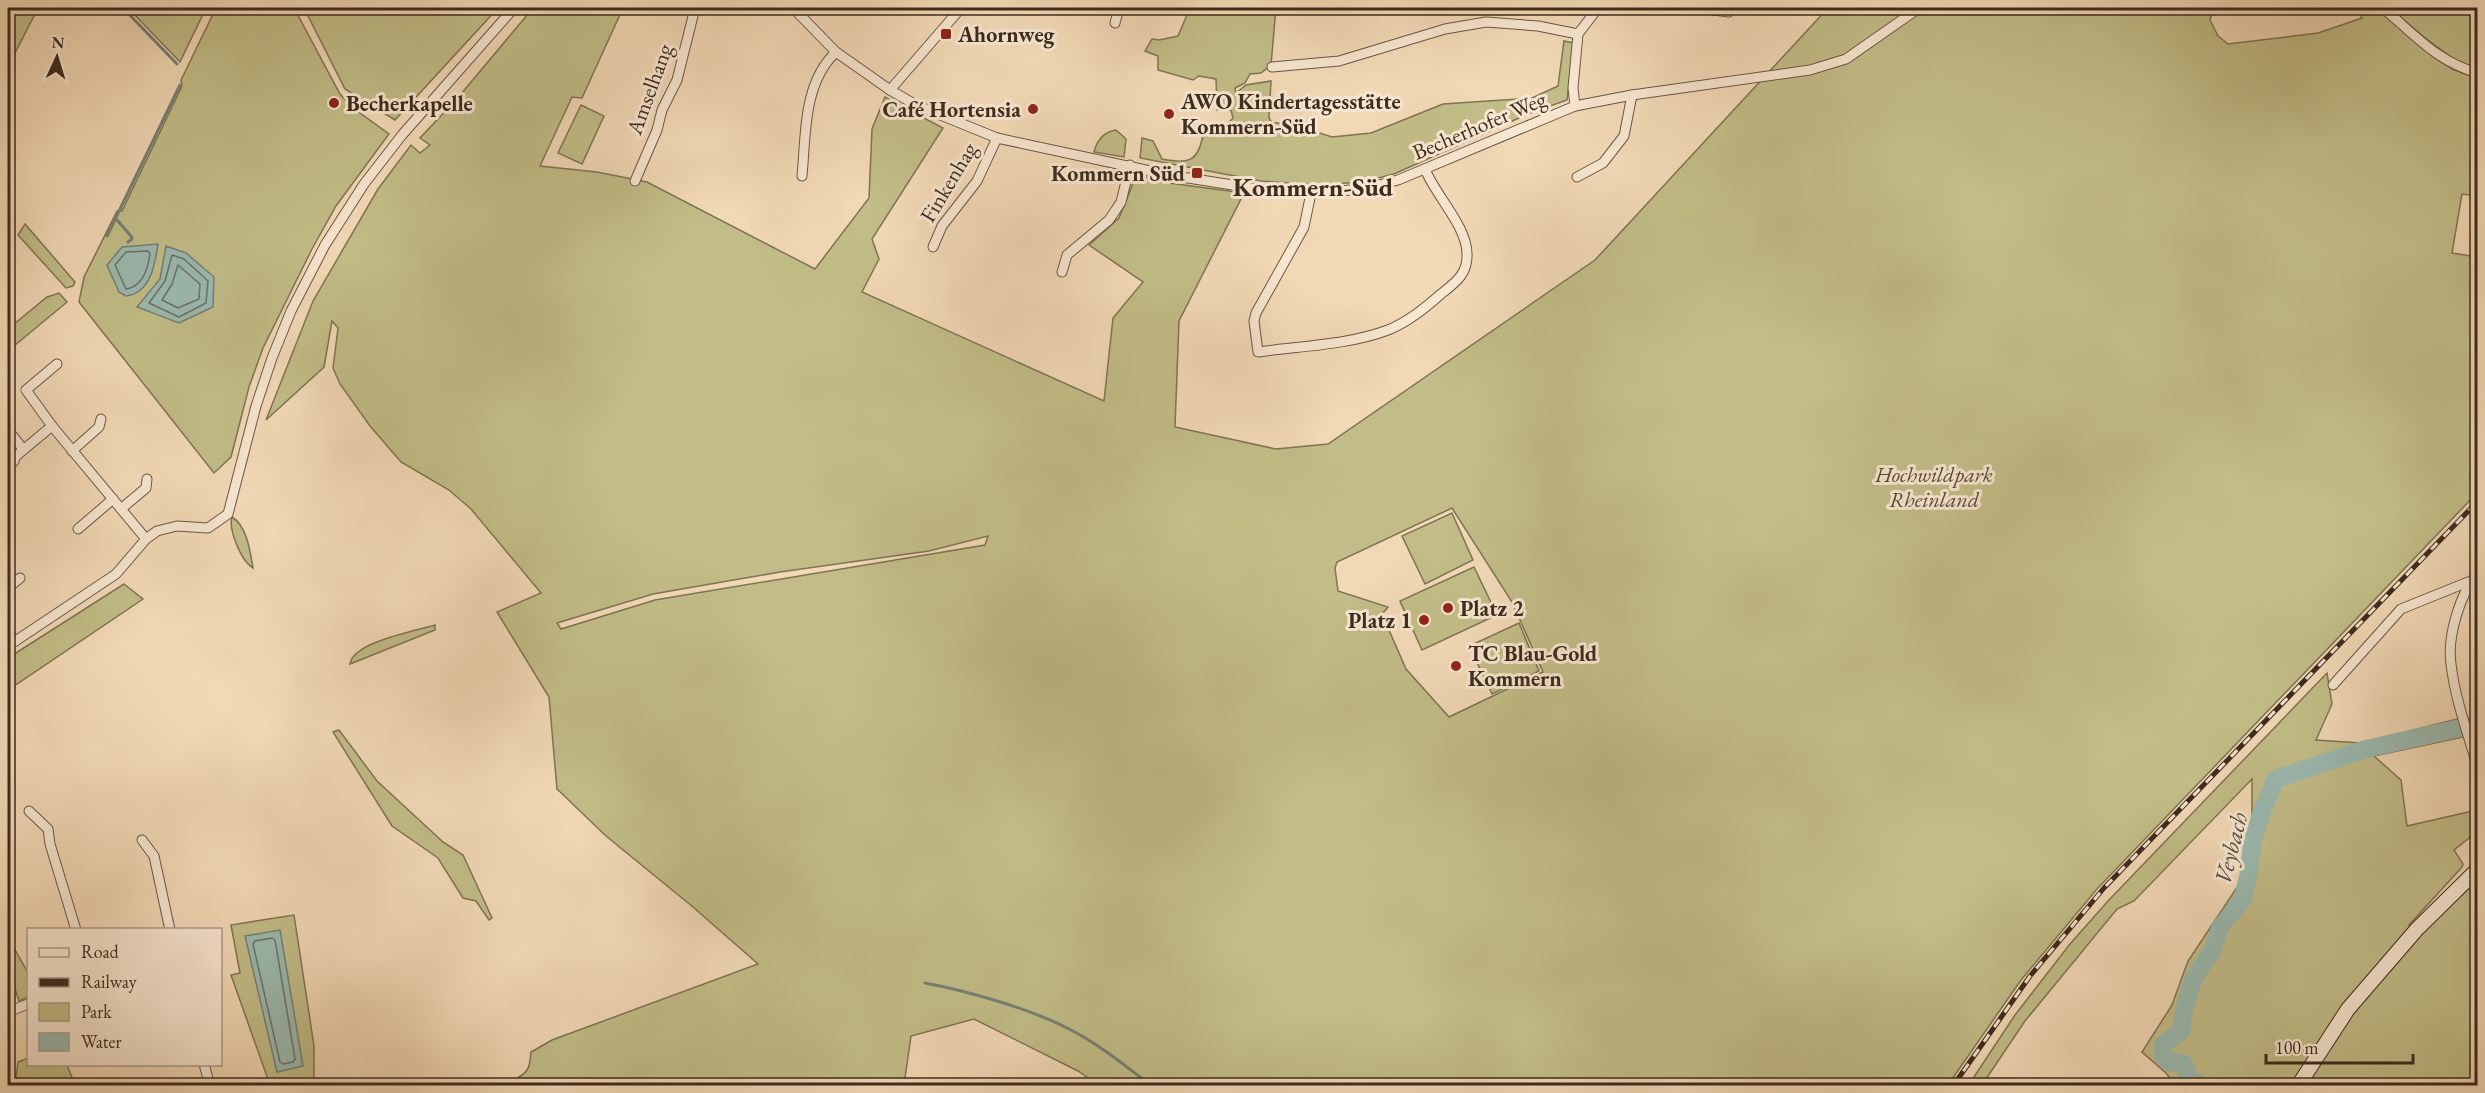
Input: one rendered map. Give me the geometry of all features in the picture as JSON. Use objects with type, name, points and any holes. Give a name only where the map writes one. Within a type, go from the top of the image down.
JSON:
[{"type":"main road","points":[[2298,1086],[2348,1009],[2417,929],[2478,869]]},
{"type":"street","points":[[8,632],[11,644],[116,574],[157,531],[177,526],[208,528],[222,520],[229,511],[256,406],[272,358],[291,311],[325,245],[364,184],[395,143],[514,8]]},
{"type":"street","name":"Amselhang","points":[[634,182],[657,130],[662,110],[677,80],[694,8]]},
{"type":"street","name":"Becherhofer Weg","points":[[794,8],[836,52],[890,90],[916,105],[998,138],[1169,174],[1258,189],[1311,193],[1364,189],[1398,180],[1575,106],[1632,95],[1810,70],[1846,58],[1920,8]]},
{"type":"street","points":[[890,90],[961,8]]},
{"type":"street","points":[[1115,23],[1119,8]]},
{"type":"street","points":[[1575,106],[1573,88],[1578,34],[1598,8]]},
{"type":"street","points":[[1697,8],[1729,12]]},
{"type":"street","points":[[2383,8],[2444,61],[2478,73]]},
{"type":"street","points":[[1272,67],[1339,61],[1445,28],[1486,22],[1538,26],[1578,34]]},
{"type":"street","points":[[802,176],[809,104],[814,82],[828,59],[836,52]]},
{"type":"street","points":[[1577,177],[1603,163],[1623,136],[1632,95]]},
{"type":"street","name":"Finkenhag","points":[[933,247],[942,226],[982,173],[998,138]]},
{"type":"street","points":[[1062,272],[1067,255],[1108,220],[1121,202],[1130,165]]},
{"type":"street","points":[[1311,193],[1304,227],[1256,313],[1254,321],[1258,352],[1363,338],[1390,329],[1422,310],[1461,278],[1467,252],[1461,231],[1425,169]]},
{"type":"street","points":[[57,364],[26,390],[72,451],[146,540]]},
{"type":"street","points":[[72,451],[99,427],[101,418]]},
{"type":"street","points":[[8,467],[23,449],[52,426]]},
{"type":"street","points":[[8,430],[23,449]]},
{"type":"street","points":[[121,509],[146,488],[147,479]]},
{"type":"street","points":[[78,529],[113,499]]},
{"type":"street","points":[[2333,686],[2401,609],[2446,593],[2470,581],[2478,573]]},
{"type":"street","points":[[8,588],[20,578]]},
{"type":"street","points":[[2470,581],[2461,600],[2450,653],[2453,675],[2478,768]]},
{"type":"street","points":[[29,811],[48,829],[50,844],[75,928]]},
{"type":"street","points":[[142,840],[154,856],[170,928]]},
{"type":"street","points":[[8,1012],[27,1005]]},
{"type":"street","points":[[204,1066],[210,1086]]},
{"type":"green space","points":[[8,8],[38,8],[8,67]]},
{"type":"green space","points":[[128,8],[206,8],[180,62]]},
{"type":"green space","points":[[216,8],[294,8],[340,94],[353,108],[389,134],[336,206],[312,249],[263,348],[249,387],[231,457],[214,473],[79,302],[84,277],[117,211],[122,211],[182,86],[181,80]]},
{"type":"green space","points":[[304,8],[498,8],[395,120],[345,89]]},
{"type":"green space","name":"Hochwildpark Rheinland","points":[[533,8],[623,8],[582,98],[572,97],[540,166],[597,172],[647,182],[815,269],[869,198],[872,129],[885,97],[943,128],[872,239],[879,259],[862,292],[1104,401],[1113,318],[1143,282],[1089,245],[1119,218],[1134,181],[1138,177],[1151,177],[1162,182],[1244,193],[1179,321],[1175,427],[1276,449],[1328,444],[1595,260],[1828,8],[2214,8],[2210,20],[2218,36],[2228,44],[2318,33],[2362,18],[2355,8],[2377,8],[2415,42],[2452,69],[2477,78],[2477,196],[2462,194],[2452,253],[2477,257],[2477,493],[2097,889],[2021,980],[1948,1085],[1098,1085],[1078,1071],[974,1019],[911,1036],[904,1085],[525,1085],[519,1077],[523,1075],[530,1063],[531,1052],[552,1040],[758,964],[606,836],[557,789],[549,697],[497,612],[541,593],[471,509],[449,490],[401,462],[370,426],[340,384],[333,368],[338,328],[332,321],[324,367],[266,420],[313,301],[378,189],[411,145],[420,153],[430,145],[420,138],[456,100]],"holes":[[[1452,508],[1512,602],[1543,672],[1449,717],[1406,669],[1382,614],[1388,607],[1338,591],[1335,568],[1337,562]],[[988,536],[985,545],[655,600],[561,629],[557,623],[653,594],[780,572],[929,551]]]},
{"type":"green space","points":[[1190,8],[1276,8],[1271,65],[1261,73],[1250,74],[1245,83],[1235,88],[1236,93],[1246,85],[1271,81],[1269,118],[1272,123],[1283,121],[1332,137],[1371,133],[1443,104],[1532,98],[1558,86],[1564,41],[1574,43],[1567,100],[1528,114],[1394,174],[1363,182],[1316,185],[1261,181],[1140,158],[1142,138],[1153,141],[1162,159],[1185,161],[1190,159],[1198,151],[1203,135],[1221,131],[1233,118],[1231,110],[1217,110],[1216,79],[1199,76],[1193,80],[1158,70],[1158,56],[1145,51],[1152,39],[1178,36]]},
{"type":"green space","points":[[2390,8],[2477,8],[2477,67],[2459,63]]},
{"type":"green space","points":[[581,105],[604,116],[582,164],[558,153]]},
{"type":"green space","points":[[1116,130],[1126,139],[1124,157],[1094,152],[1101,137]]},
{"type":"green space","points":[[25,224],[75,282],[73,286],[66,288],[18,235]]},
{"type":"green space","points":[[59,293],[67,302],[8,351],[8,329],[47,297]]},
{"type":"green space","points":[[1452,513],[1473,560],[1425,584],[1402,536]]},
{"type":"green space","points":[[232,517],[244,533],[253,568],[244,559],[236,544]]},
{"type":"green space","points":[[1474,567],[1497,615],[1422,650],[1400,601]]},
{"type":"green space","points":[[124,584],[143,599],[8,690],[8,658]]},
{"type":"green space","points":[[1519,623],[1539,671],[1492,694],[1469,646]]},
{"type":"green space","points":[[435,625],[435,630],[350,664],[354,656],[362,649],[386,638]]},
{"type":"green space","points":[[2327,673],[2332,704],[2316,740],[2361,743],[2458,719],[2463,737],[2374,756],[2401,780],[2407,826],[2477,810],[2477,832],[2454,850],[2463,864],[2462,867],[2409,925],[2423,931],[2477,874],[2477,1085],[2175,1085],[2166,1073],[2142,1052],[2172,1005],[2188,961],[2238,886],[2252,828],[2252,779],[2134,901],[2117,909],[2025,1021],[1982,1085],[1968,1086],[2015,1015],[2070,944],[2108,901]]},
{"type":"green space","points":[[339,730],[377,781],[443,842],[463,855],[492,918],[489,920],[476,901],[463,898],[438,858],[392,826],[333,732]]},
{"type":"green space","points":[[294,915],[314,1046],[314,1085],[270,1085],[231,975],[240,973],[231,925]]},
{"type":"green space","points":[[8,937],[27,971],[27,997],[19,1001],[8,967]]},
{"type":"green space","points":[[27,1058],[27,1066],[67,1066],[75,1085],[15,1085],[18,1062]]},
{"type":"water","points":[[158,244],[153,268],[146,284],[134,294],[126,296],[119,292],[107,265],[122,247]]},
{"type":"water","points":[[166,246],[186,253],[214,277],[213,307],[179,323],[137,307],[160,279]]},
{"type":"water","points":[[280,930],[303,1066],[277,1072],[245,936]]},
{"type":"waterway","points":[[123,8],[177,64]]},
{"type":"waterway","points":[[107,236],[180,85]]},
{"type":"waterway","points":[[117,220],[131,236],[132,239],[128,242]]},
{"type":"waterway","name":"Veybach","points":[[2202,1086],[2199,1083],[2188,1084],[2188,1073],[2183,1063],[2168,1062],[2163,1055],[2163,1045],[2182,1031],[2183,1015],[2193,979],[2213,949],[2220,928],[2243,899],[2252,843],[2262,811],[2276,779],[2366,749],[2478,724]]},
{"type":"waterway","points":[[925,983],[1037,1014],[1091,1041],[1152,1086]]},
{"type":"railway","points":[[1953,1086],[2030,976],[2104,888],[2478,501]]},
{"type":"place","name":"Ahornweg","points":[[946,34]]},
{"type":"place","name":"Becherkapelle","points":[[334,103]]},
{"type":"place","name":"Café Hortensia","points":[[1033,109]]},
{"type":"place","name":"AWO Kindertagesstätte Kommern-Süd","points":[[1169,114]]},
{"type":"place","name":"Kommern Süd","points":[[1197,173]]},
{"type":"place","name":"Platz 2","points":[[1448,608]]},
{"type":"place","name":"Platz 1","points":[[1424,620]]},
{"type":"place","name":"TC Blau-Gold Kommern","points":[[1456,666]]},
{"type":"district","name":"Kommern-Süd","points":[[1313,187]]}]
